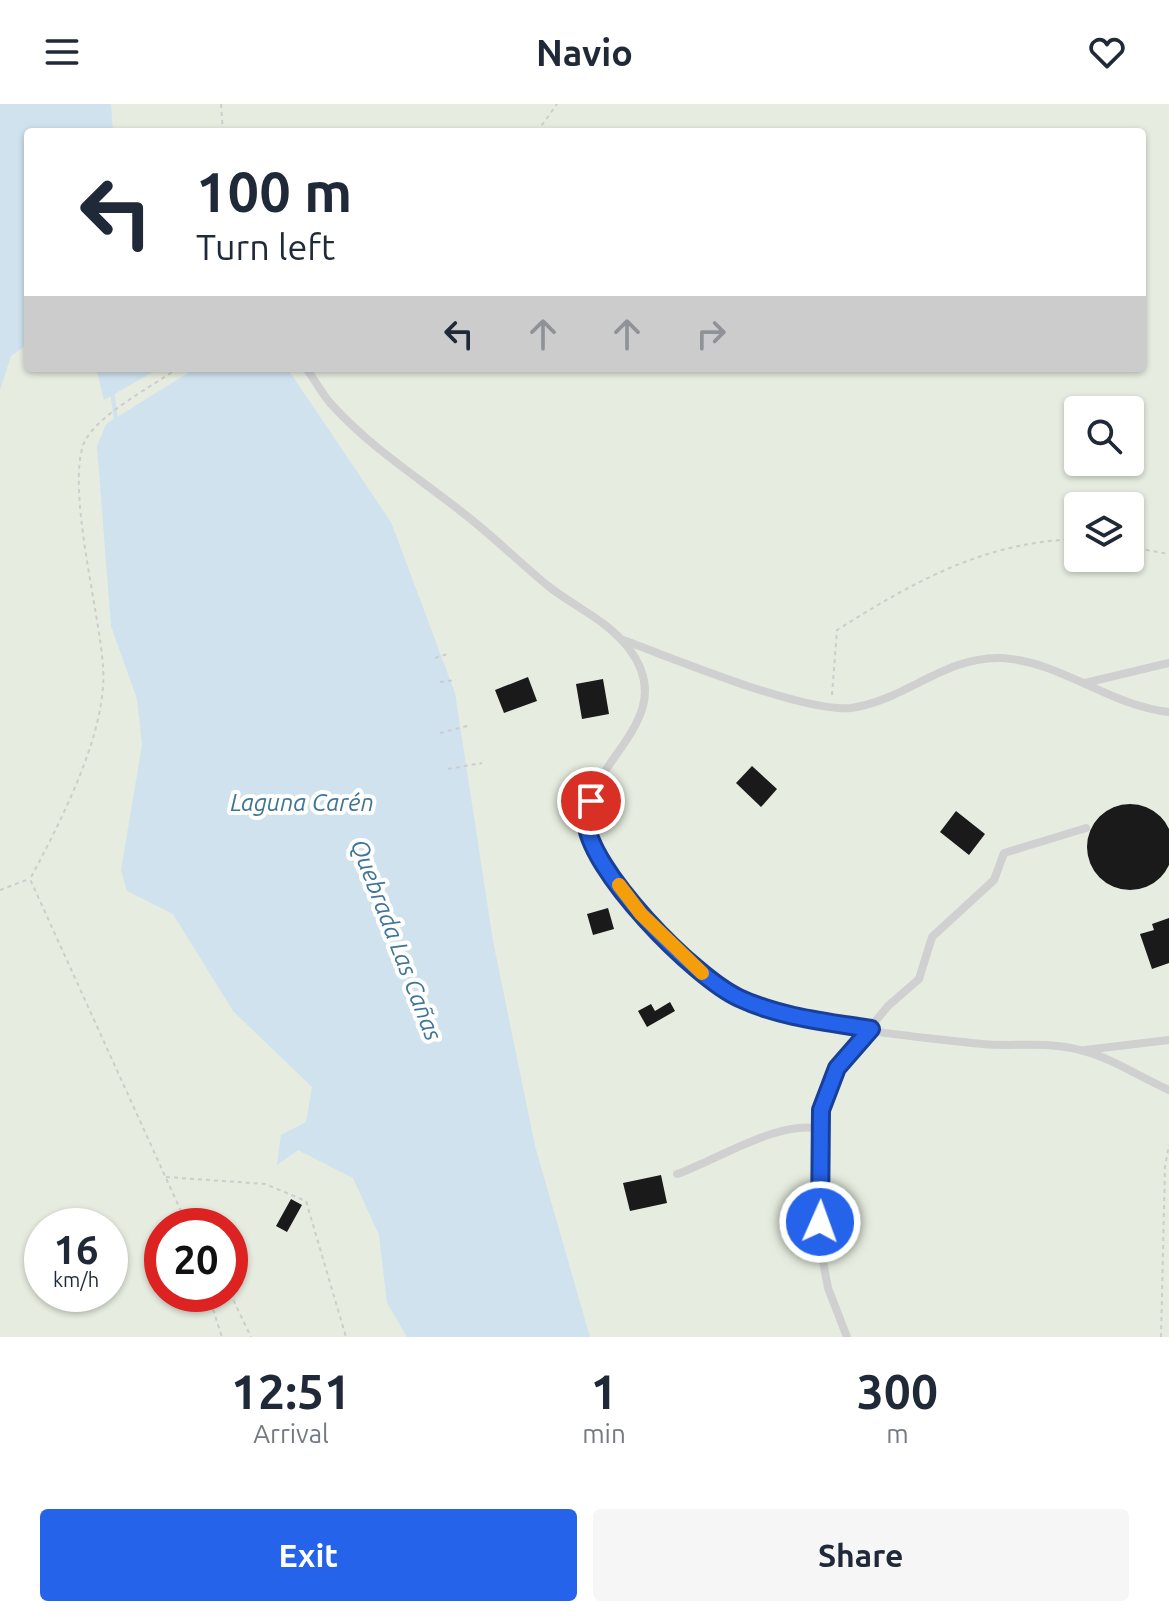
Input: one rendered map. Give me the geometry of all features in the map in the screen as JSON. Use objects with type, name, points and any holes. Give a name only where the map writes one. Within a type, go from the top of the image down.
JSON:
[{"type":"lane","points":[[309,372],[330,402],[371,443],[622,640],[736,680],[831,707],[852,708],[959,664],[1002,658],[1084,683],[1120,701],[1169,712]]},
{"type":"lane","points":[[622,640],[640,668],[644,701],[637,724],[600,783],[586,818],[589,834],[609,871],[641,914],[674,949],[725,990],[751,1003],[792,1015],[986,1044],[1052,1044],[1084,1051],[1169,1090]]},
{"type":"lane","points":[[1084,683],[1169,663]]},
{"type":"lane","points":[[847,1337],[830,1297],[822,1261],[821,1110],[837,1068],[888,1006],[919,979],[932,937],[994,880],[1004,853],[1086,828]]},
{"type":"lane","points":[[1084,1051],[1169,1040]]},
{"type":"lane","points":[[677,1174],[777,1130],[806,1125],[820,1129]]},
{"type":"path","points":[[221,104],[223,128]]},
{"type":"path","points":[[540,128],[557,104]]},
{"type":"path","points":[[0,890],[30,879],[77,783],[96,719],[104,670],[78,478],[83,445],[100,422],[172,372]]},
{"type":"path","points":[[831,707],[837,630],[948,567],[1034,540],[1064,539]]},
{"type":"path","points":[[1144,550],[1169,554]]},
{"type":"path","points":[[435,658],[447,654]]},
{"type":"path","points":[[440,682],[456,680]]},
{"type":"path","points":[[440,733],[471,725]]},
{"type":"path","points":[[448,769],[482,763]]},
{"type":"path","points":[[30,879],[180,1208]]},
{"type":"path","points":[[1161,1337],[1165,1166],[1169,1145]]},
{"type":"path","points":[[165,1177],[265,1184],[280,1187],[306,1201],[346,1337]]},
{"type":"path","points":[[214,1312],[222,1337]]},
{"type":"path","points":[[239,1312],[251,1337]]},
{"type":"shaded area","points":[[0,104],[1169,104],[1169,1337],[0,1337]]},
{"type":"water","points":[[0,104],[111,104],[113,128],[24,128],[24,347],[11,356],[0,390]]},
{"type":"water","points":[[97,372],[153,372],[104,400]]},
{"type":"water","name":"Laguna Carén","points":[[190,372],[290,372],[391,522],[455,693],[493,941],[535,1146],[590,1337],[407,1337],[387,1303],[379,1235],[353,1178],[298,1150],[277,1165],[281,1135],[306,1122],[312,1087],[233,1011],[173,914],[127,891],[121,870],[142,745],[137,699],[111,626],[97,446],[106,424]]},
{"type":"building","points":[[528,677],[537,701],[504,713],[495,690]]},
{"type":"building","points":[[603,679],[609,714],[582,719],[576,684]]},
{"type":"building","points":[[752,766],[777,789],[761,807],[736,783]]},
{"type":"building","points":[[1122,805],[1138,805],[1154,811],[1170,831],[1170,863],[1154,883],[1138,889],[1122,889],[1106,883],[1094,871],[1088,855],[1088,839],[1094,823],[1106,811]]},
{"type":"building","points":[[956,811],[985,834],[969,855],[940,832]]},
{"type":"building","points":[[608,908],[614,929],[593,935],[587,914]]},
{"type":"building","points":[[1169,918],[1169,963],[1152,969],[1140,934],[1154,930],[1152,924]]},
{"type":"building","points":[[670,1002],[675,1011],[647,1027],[638,1011],[651,1004],[655,1011]]},
{"type":"building","points":[[661,1175],[667,1203],[630,1211],[623,1183]]},
{"type":"building","points":[[291,1199],[302,1205],[287,1232],[276,1226]]},
{"type":"waterway","name":"Quebrada Las Cañas","points":[[112,390],[116,421]]},
{"type":"slow traffic","points":[[619,885],[674,949],[702,973]]},
{"type":"route","points":[[591,801],[586,818],[589,834],[609,871],[641,914],[674,949],[713,983],[737,998],[792,1015],[871,1029],[837,1068],[821,1110],[820,1222]]}]
